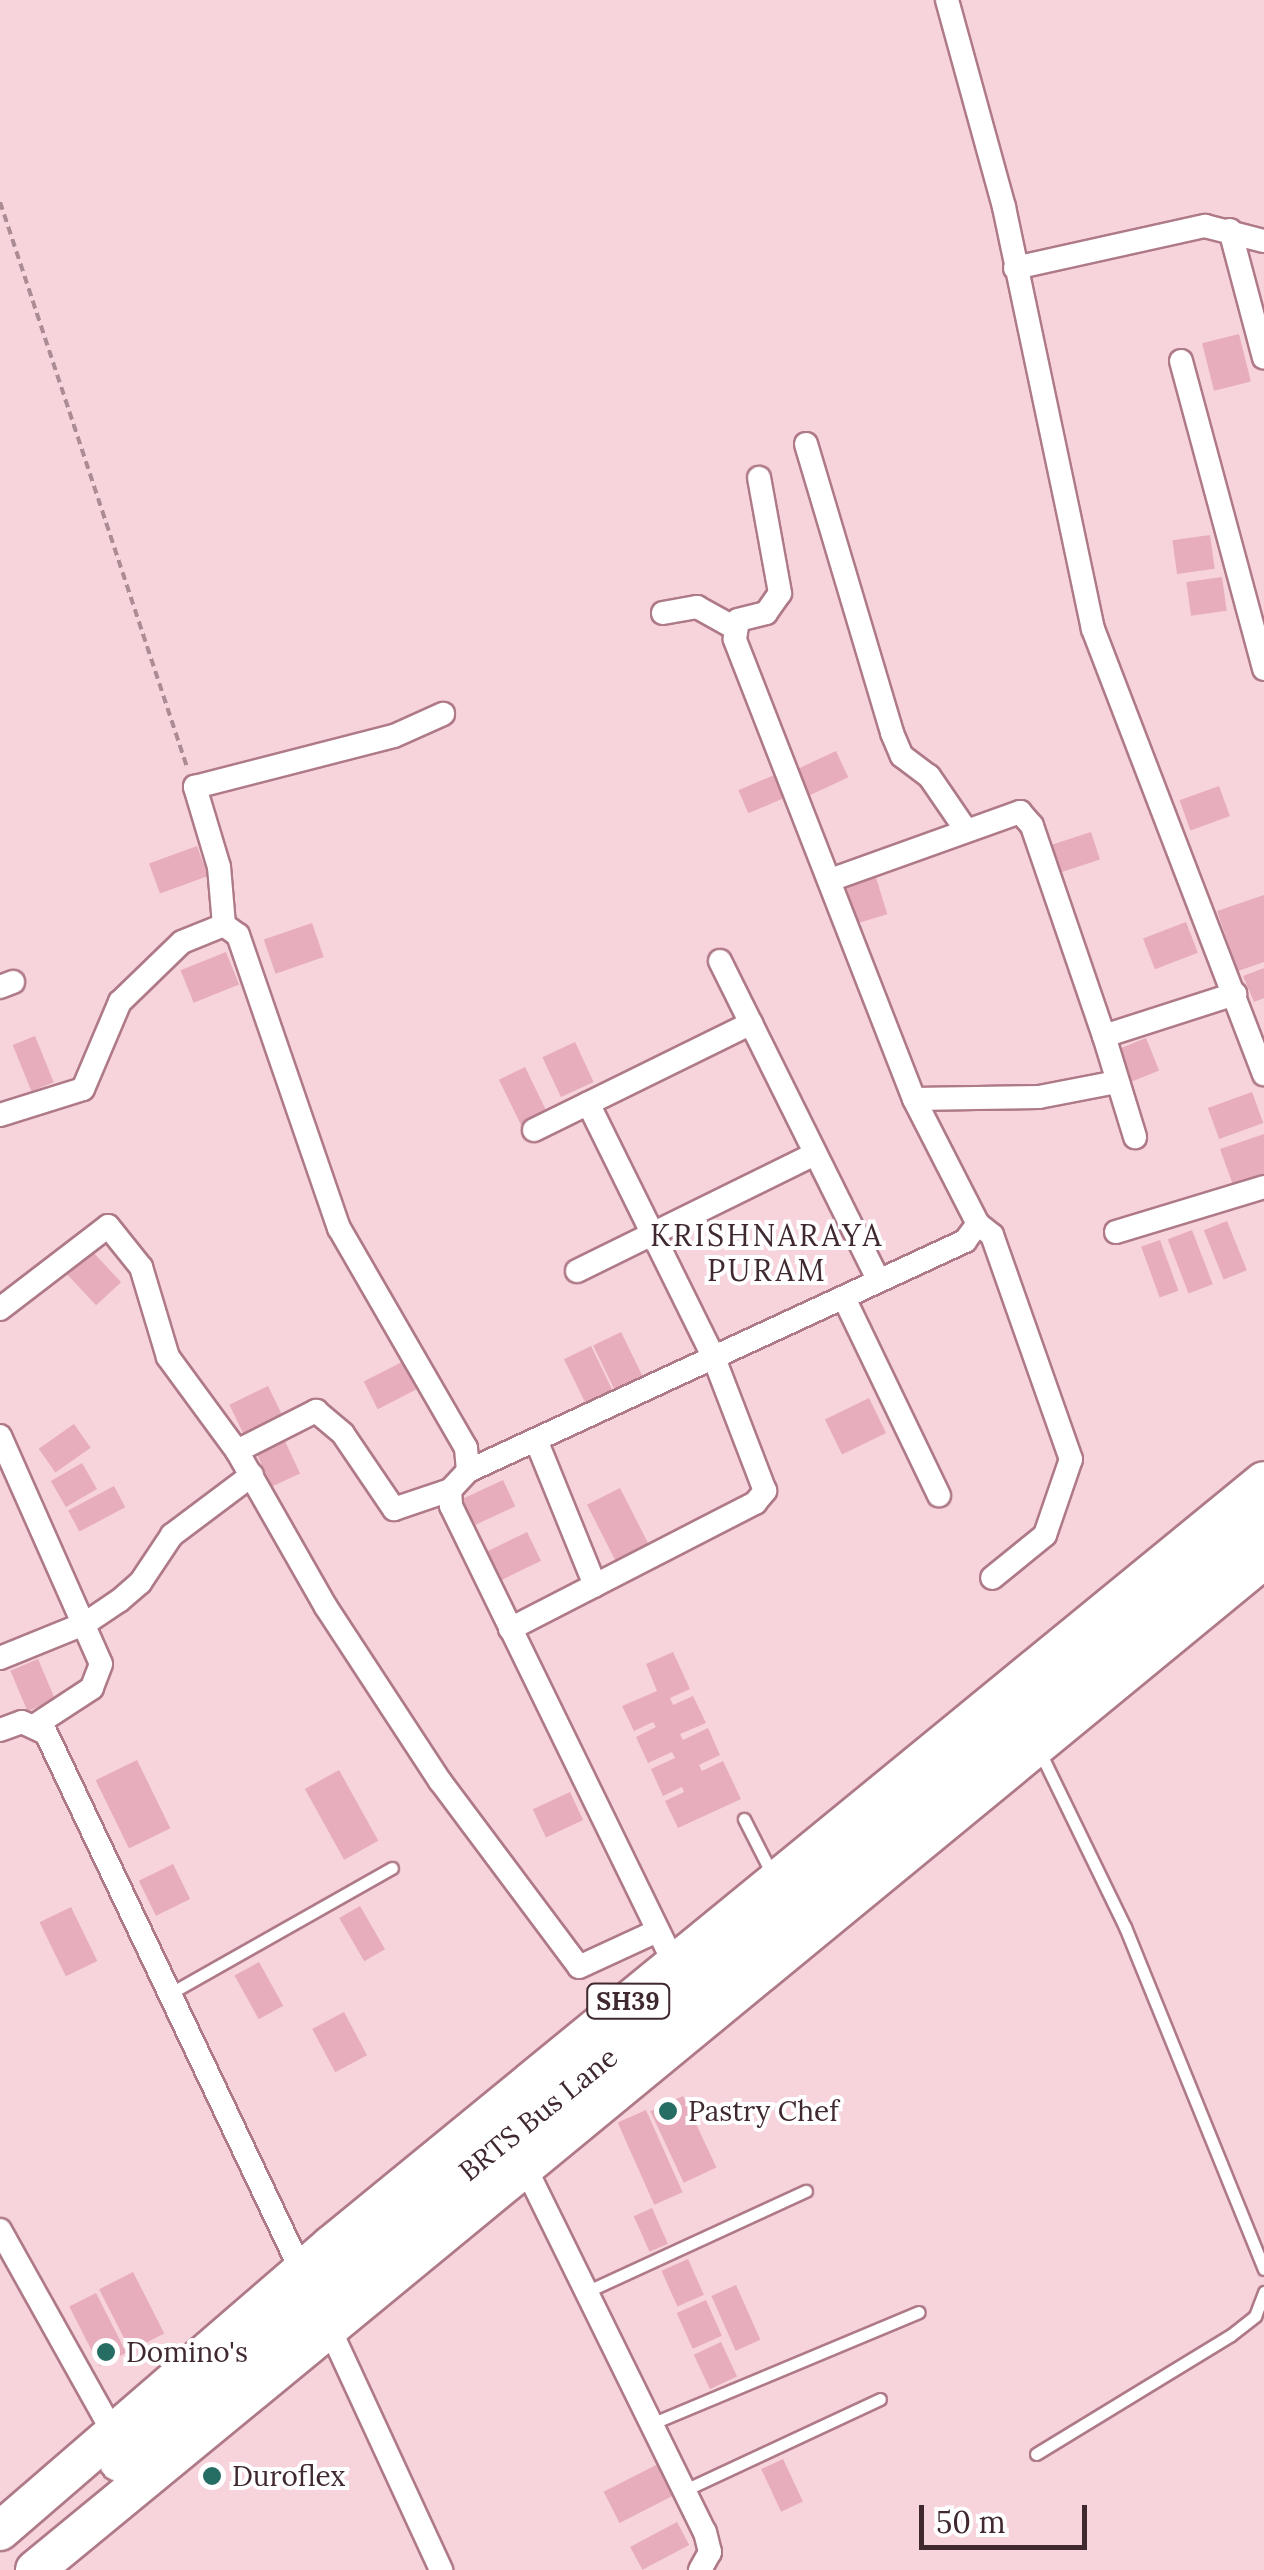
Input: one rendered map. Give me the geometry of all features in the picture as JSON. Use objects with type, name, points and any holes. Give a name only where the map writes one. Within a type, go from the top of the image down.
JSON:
[{"type":"main road","name":"SH39","points":[[0,2531],[666,1947],[776,1882],[1264,1481]]},
{"type":"main road","name":"BRTS Bus Lane","points":[[0,2558],[1264,1522]]},
{"type":"main road","name":"SH39","points":[[34,2570],[1264,1559]]},
{"type":"street","points":[[947,0],[1015,268],[1093,630],[1264,1074]]},
{"type":"street","points":[[1015,268],[1204,226],[1264,241]]},
{"type":"street","points":[[1230,230],[1264,358]]},
{"type":"street","points":[[1181,361],[1264,669]]},
{"type":"street","points":[[806,444],[892,734],[902,756],[929,776],[966,830]]},
{"type":"street","points":[[733,627],[766,613],[780,593],[758,478]]},
{"type":"street","points":[[663,613],[697,607],[733,627],[914,1099],[978,1224],[992,1236],[1071,1459],[1045,1535],[992,1578]]},
{"type":"street","points":[[443,714],[394,736],[195,787],[219,867],[224,924],[248,954],[339,1228],[466,1448],[468,1471]]},
{"type":"street","points":[[832,879],[1009,814],[1032,826],[1135,1137]]},
{"type":"street","points":[[0,1115],[82,1089],[120,1002],[182,942],[224,924]]},
{"type":"street","points":[[720,961],[879,1281]]},
{"type":"street","points":[[1104,1036],[1235,994]]},
{"type":"street","points":[[534,1130],[751,1024]]},
{"type":"street","points":[[914,1099],[1039,1097],[1117,1082]]},
{"type":"street","points":[[510,1629],[755,1503],[766,1491],[714,1358],[588,1103]]},
{"type":"street","points":[[577,1271],[816,1154]]},
{"type":"street","points":[[1116,1232],[1264,1187]]},
{"type":"street","points":[[237,1451],[316,1411],[343,1434],[394,1510],[450,1490],[468,1471],[965,1241],[978,1224]]},
{"type":"street","points":[[0,1309],[108,1226],[141,1268],[168,1357],[237,1451],[326,1607],[430,1765],[579,1968],[666,1947],[451,1506],[450,1490]]},
{"type":"street","points":[[844,1298],[939,1494]]},
{"type":"street","points":[[0,1436],[86,1623],[101,1679],[36,1724],[0,1730]]},
{"type":"street","points":[[536,1440],[594,1585]]},
{"type":"street","points":[[0,1658],[86,1623],[140,1583],[172,1535],[252,1475]]},
{"type":"street","points":[[36,1724],[301,2270]]},
{"type":"street","points":[[526,2169],[648,2425],[684,2490],[710,2552],[700,2570]]},
{"type":"street","points":[[0,2230],[114,2434]]},
{"type":"street","points":[[328,2326],[441,2570]]},
{"type":"lane","points":[[1036,1746],[1125,1928],[1264,2269]]},
{"type":"lane","points":[[744,1820],[776,1882]]},
{"type":"lane","points":[[167,1995],[392,1868]]},
{"type":"lane","points":[[586,2292],[806,2191]]},
{"type":"lane","points":[[1036,2454],[1232,2335],[1256,2316],[1264,2292]]},
{"type":"lane","points":[[648,2425],[919,2312]]},
{"type":"lane","points":[[684,2490],[880,2399]]},
{"type":"path","points":[[0,202],[195,787]]},
{"type":"building","points":[[1239,334],[1251,382],[1214,391],[1202,343]]},
{"type":"building","points":[[1210,535],[1215,569],[1177,574],[1172,540]]},
{"type":"building","points":[[1222,577],[1227,611],[1191,616],[1186,582]]},
{"type":"building","points":[[836,751],[848,777],[809,795],[797,769]]},
{"type":"building","points":[[779,773],[789,796],[748,813],[738,790]]},
{"type":"building","points":[[1219,786],[1230,816],[1190,830],[1180,800]]},
{"type":"building","points":[[1091,832],[1100,860],[1058,873],[1049,846]]},
{"type":"building","points":[[197,846],[208,876],[160,894],[149,863]]},
{"type":"building","points":[[875,874],[887,914],[857,924],[844,883]]},
{"type":"building","points":[[1264,895],[1264,962],[1238,971],[1217,911]]},
{"type":"building","points":[[1186,922],[1198,953],[1155,969],[1143,938]]},
{"type":"building","points":[[312,923],[324,957],[275,974],[264,940]]},
{"type":"building","points":[[226,952],[239,984],[194,1003],[181,970]]},
{"type":"building","points":[[1264,968],[1264,998],[1254,1002],[1243,976]]},
{"type":"building","points":[[35,1036],[54,1082],[31,1091],[13,1045]]},
{"type":"building","points":[[1146,1038],[1159,1070],[1131,1082],[1118,1049]]},
{"type":"building","points":[[575,1042],[594,1082],[561,1097],[542,1057]]},
{"type":"building","points":[[525,1067],[547,1112],[521,1125],[499,1080]]},
{"type":"building","points":[[1252,1092],[1263,1123],[1219,1139],[1208,1108]]},
{"type":"building","points":[[1264,1134],[1264,1174],[1233,1185],[1220,1149]]},
{"type":"building","points":[[1227,1221],[1247,1270],[1224,1280],[1204,1230]]},
{"type":"building","points":[[1192,1230],[1213,1284],[1189,1293],[1168,1239]]},
{"type":"building","points":[[1160,1240],[1178,1291],[1160,1298],[1141,1247]]},
{"type":"building","points":[[91,1250],[121,1282],[96,1305],[66,1273]]},
{"type":"building","points":[[621,1332],[642,1376],[615,1390],[593,1346]]},
{"type":"building","points":[[591,1346],[613,1391],[586,1404],[564,1359]]},
{"type":"building","points":[[402,1362],[416,1390],[378,1409],[364,1382]]},
{"type":"building","points":[[268,1386],[283,1417],[244,1435],[229,1405]]},
{"type":"building","points":[[869,1398],[886,1433],[842,1455],[825,1419]]},
{"type":"building","points":[[74,1424],[91,1448],[55,1472],[39,1449]]},
{"type":"building","points":[[284,1439],[300,1473],[272,1487],[256,1452]]},
{"type":"building","points":[[82,1463],[97,1489],[66,1507],[51,1481]]},
{"type":"building","points":[[503,1480],[515,1506],[474,1525],[462,1499]]},
{"type":"building","points":[[114,1486],[125,1507],[79,1532],[68,1510]]},
{"type":"building","points":[[620,1488],[649,1544],[616,1561],[587,1505]]},
{"type":"building","points":[[527,1532],[541,1561],[494,1584],[480,1555]]},
{"type":"building","points":[[673,1652],[690,1689],[670,1698],[673,1705],[693,1696],[706,1723],[680,1734],[683,1740],[708,1728],[720,1755],[699,1765],[702,1771],[723,1761],[741,1799],[678,1828],[665,1801],[684,1792],[682,1787],[663,1796],[651,1769],[675,1758],[672,1752],[648,1763],[636,1737],[656,1727],[653,1722],[634,1731],[622,1706],[657,1691],[646,1664]]},
{"type":"building","points":[[38,1659],[55,1700],[28,1711],[10,1671]]},
{"type":"building","points":[[137,1760],[170,1828],[129,1848],[96,1780]]},
{"type":"building","points":[[339,1770],[378,1841],[344,1860],[305,1789]]},
{"type":"building","points":[[570,1792],[583,1820],[546,1837],[533,1809]]},
{"type":"building","points":[[173,1864],[190,1899],[156,1916],[139,1881]]},
{"type":"building","points":[[360,1906],[385,1949],[364,1961],[339,1918]]},
{"type":"building","points":[[71,1907],[97,1961],[66,1976],[40,1922]]},
{"type":"building","points":[[259,1962],[283,2006],[259,2019],[235,1976]]},
{"type":"building","points":[[344,2012],[367,2055],[335,2072],[312,2029]]},
{"type":"building","points":[[683,2096],[716,2168],[684,2183],[650,2111]]},
{"type":"building","points":[[646,2110],[683,2192],[654,2205],[618,2123]]},
{"type":"building","points":[[652,2208],[668,2244],[650,2252],[634,2216]]},
{"type":"building","points":[[688,2259],[704,2295],[677,2306],[662,2271]]},
{"type":"building","points":[[133,2272],[164,2333],[130,2351],[99,2289]]},
{"type":"building","points":[[736,2285],[760,2340],[736,2351],[711,2296]]},
{"type":"building","points":[[96,2293],[126,2353],[100,2366],[69,2307]]},
{"type":"building","points":[[706,2300],[722,2336],[693,2349],[677,2313]]},
{"type":"building","points":[[721,2342],[737,2376],[710,2389],[694,2355]]},
{"type":"building","points":[[783,2459],[803,2502],[781,2512],[761,2469]]},
{"type":"building","points":[[658,2464],[674,2495],[620,2523],[604,2492]]},
{"type":"building","points":[[677,2522],[689,2545],[642,2570],[630,2547]]},
{"type":"place","name":"Pastry Chef","points":[[668,2111]]},
{"type":"place","name":"Domino's","points":[[106,2352]]},
{"type":"place","name":"Duroflex","points":[[212,2476]]},
{"type":"district","name":"KRISHNARAYA PURAM","points":[[767,1252]]}]
